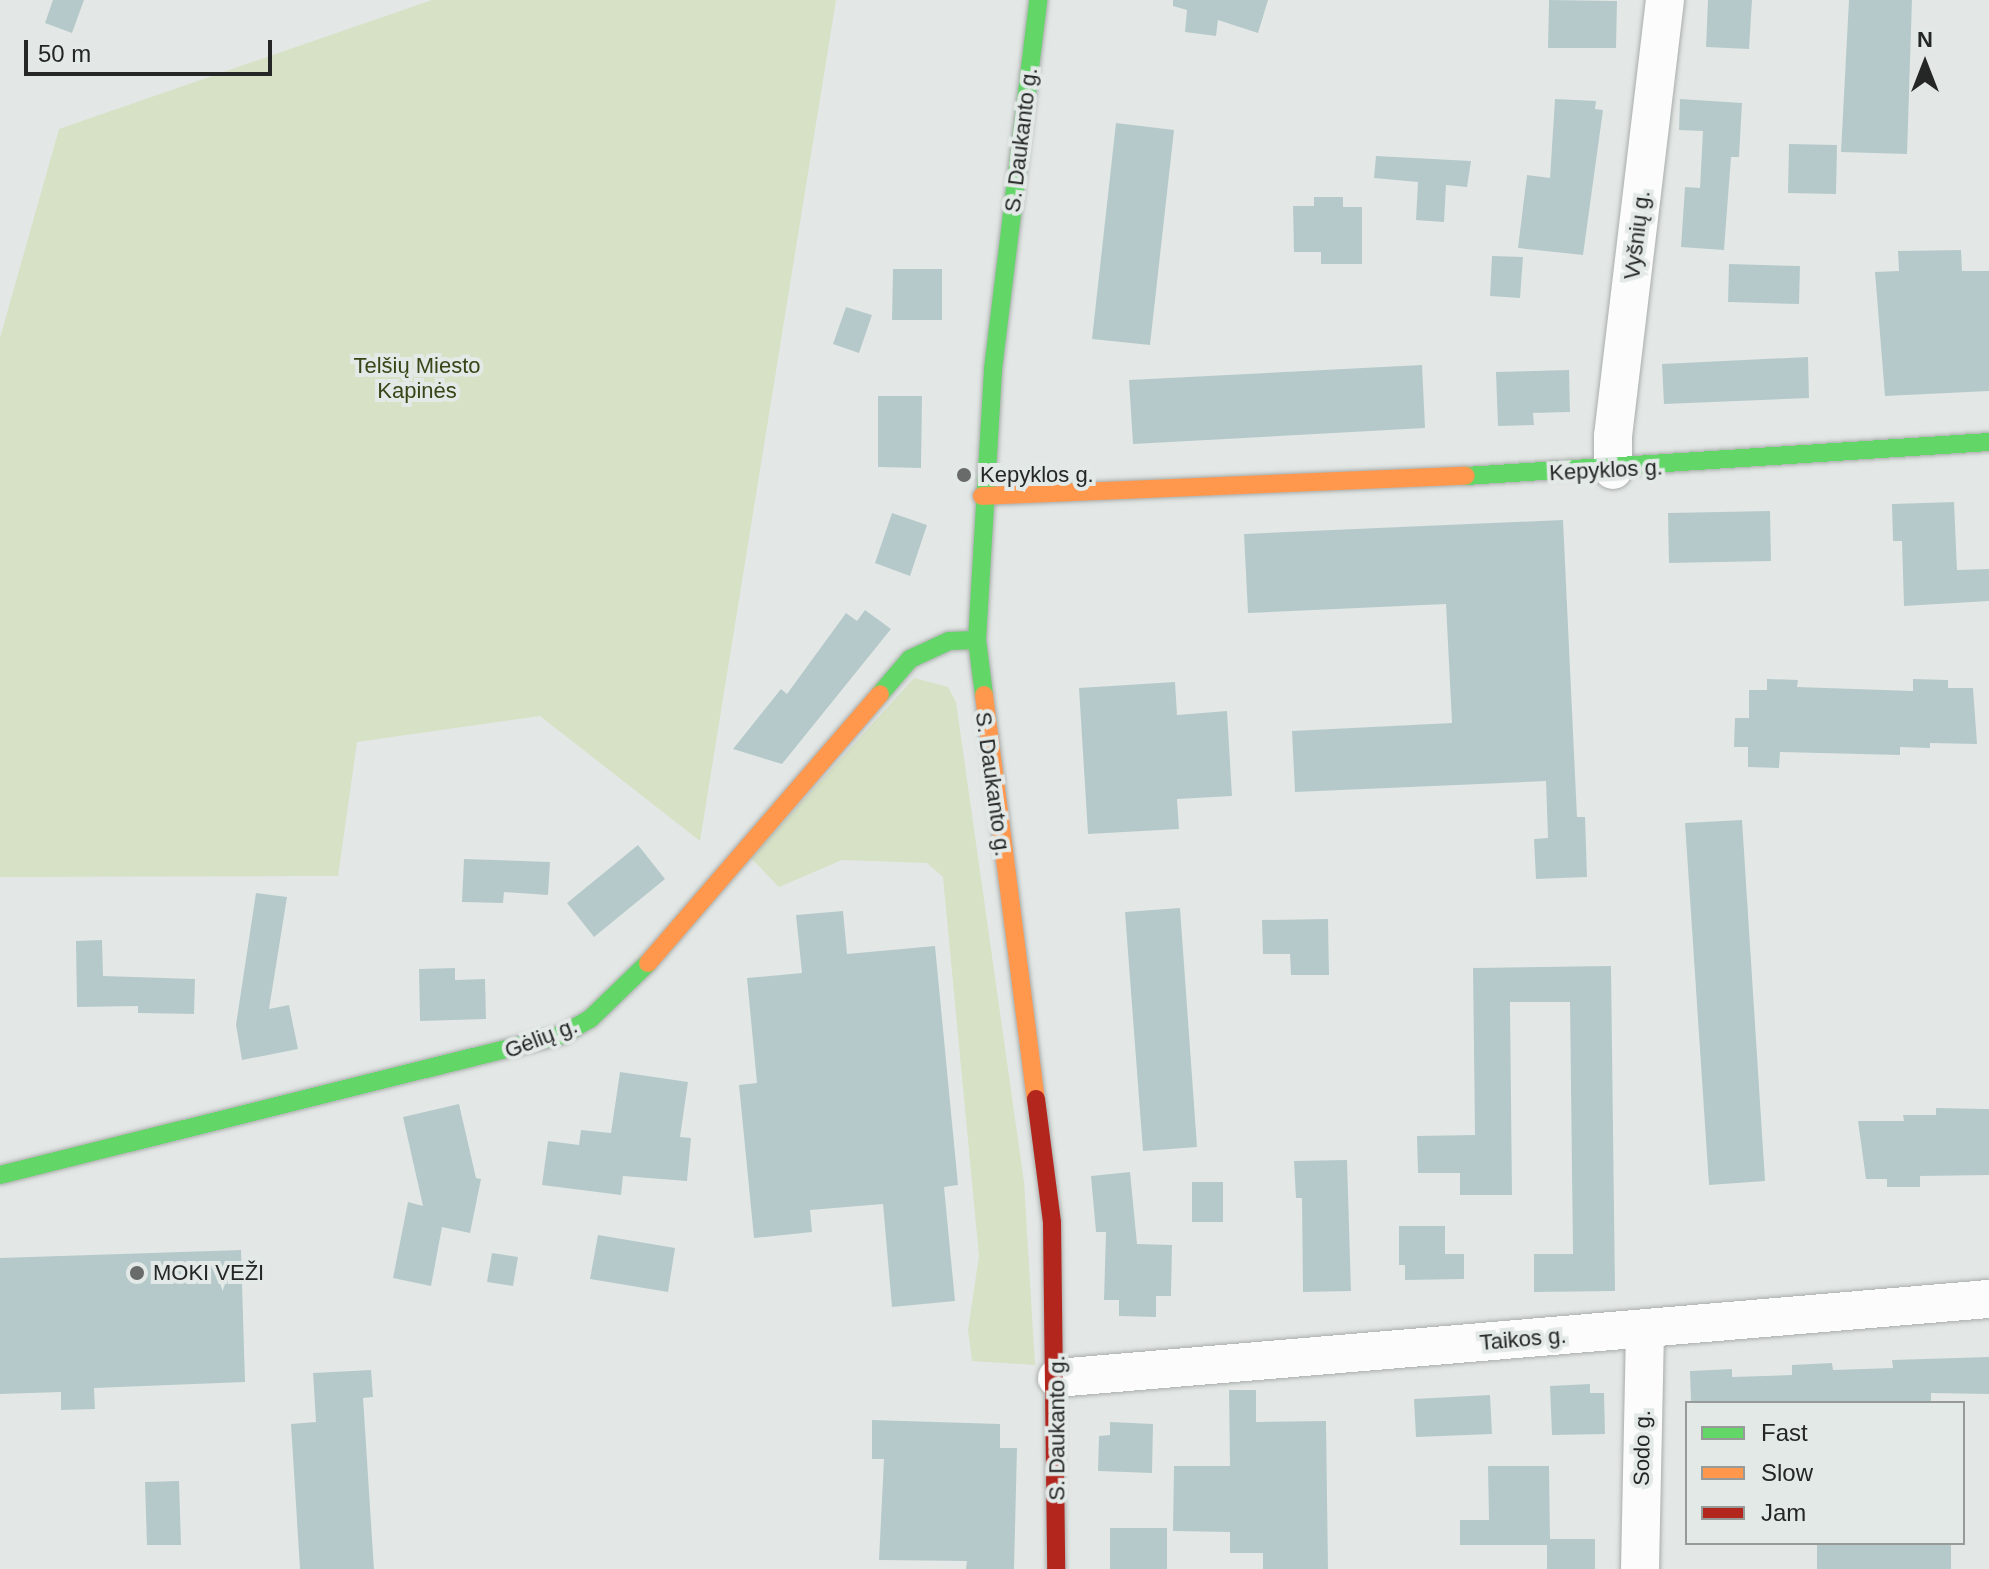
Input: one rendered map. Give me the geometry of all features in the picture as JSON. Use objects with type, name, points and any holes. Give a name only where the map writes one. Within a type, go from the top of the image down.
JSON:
[{"type":"street","name":"S. Daukanto g.","points":[[1038,0],[982,496],[977,640],[1052,1223],[1057,1378],[1056,1569]]},
{"type":"street","name":"Vyšnių g.","points":[[1613,470],[1613,436],[1665,0]]},
{"type":"street","name":"Kepyklos g.","points":[[982,496],[1613,470],[1989,442]]},
{"type":"street","name":"Gėlių g.","points":[[0,1175],[562,1035],[590,1019],[646,965],[910,659],[949,641],[977,640]]},
{"type":"street","name":"Taikos g.","points":[[1057,1378],[1989,1299]]},
{"type":"street","name":"Sodo g.","points":[[1640,1569],[1645,1328]]},
{"type":"green space","name":"Telšių Miesto Kapinės","points":[[432,0],[836,0],[700,841],[540,716],[357,742],[338,876],[0,877],[0,338],[59,129]]},
{"type":"green space","points":[[914,678],[948,687],[956,702],[1024,1182],[1035,1365],[972,1361],[968,1330],[979,1256],[943,877],[927,863],[842,860],[779,887],[751,858]]},
{"type":"building","points":[[53,0],[84,0],[72,33],[45,23]]},
{"type":"building","points":[[1173,0],[1268,0],[1258,33],[1218,20],[1216,36],[1185,32],[1187,10],[1173,6]]},
{"type":"building","points":[[1549,0],[1617,1],[1616,48],[1548,48]]},
{"type":"building","points":[[1708,0],[1752,0],[1749,49],[1706,47]]},
{"type":"building","points":[[1849,0],[1912,0],[1907,154],[1841,152]]},
{"type":"building","points":[[1555,99],[1596,101],[1595,109],[1603,110],[1583,255],[1518,248],[1527,175],[1550,178]]},
{"type":"building","points":[[1680,99],[1742,103],[1739,157],[1731,157],[1724,250],[1681,247],[1685,187],[1700,188],[1703,131],[1679,130]]},
{"type":"building","points":[[1116,123],[1174,130],[1150,345],[1092,339]]},
{"type":"building","points":[[1789,144],[1837,145],[1836,194],[1788,193]]},
{"type":"building","points":[[1376,156],[1471,161],[1467,187],[1446,185],[1444,222],[1416,220],[1418,182],[1374,178]]},
{"type":"building","points":[[1314,197],[1343,197],[1343,207],[1362,207],[1362,264],[1321,264],[1321,252],[1294,252],[1293,206],[1314,206]]},
{"type":"building","points":[[1961,250],[1962,271],[1989,271],[1989,391],[1885,396],[1875,272],[1899,271],[1898,251]]},
{"type":"building","points":[[1492,256],[1523,257],[1520,298],[1490,296]]},
{"type":"building","points":[[1729,264],[1800,266],[1799,304],[1728,302]]},
{"type":"building","points":[[893,269],[942,269],[942,320],[892,320]]},
{"type":"building","points":[[846,307],[872,315],[859,353],[833,344]]},
{"type":"building","points":[[1808,357],[1809,398],[1664,404],[1662,364]]},
{"type":"building","points":[[1422,365],[1425,428],[1133,444],[1129,380]]},
{"type":"building","points":[[1569,370],[1570,412],[1533,413],[1534,425],[1498,426],[1496,372]]},
{"type":"building","points":[[878,396],[922,396],[921,468],[878,467]]},
{"type":"building","points":[[1954,502],[1957,570],[1989,569],[1989,601],[1904,606],[1902,541],[1893,541],[1892,504]]},
{"type":"building","points":[[1770,511],[1771,561],[1669,563],[1668,513]]},
{"type":"building","points":[[892,513],[927,525],[910,576],[875,563]]},
{"type":"building","points":[[1563,520],[1577,817],[1585,817],[1587,877],[1536,879],[1534,839],[1548,838],[1546,781],[1295,792],[1292,731],[1452,723],[1446,604],[1248,613],[1244,534]]},
{"type":"building","points":[[865,610],[891,629],[782,764],[733,749],[781,689],[787,694],[846,613],[857,621]]},
{"type":"building","points":[[1767,679],[1798,680],[1797,687],[1913,691],[1913,679],[1948,680],[1948,688],[1973,688],[1977,744],[1930,743],[1930,748],[1900,747],[1900,755],[1780,752],[1779,768],[1748,767],[1748,747],[1734,747],[1735,718],[1749,718],[1749,690],[1767,690]]},
{"type":"building","points":[[1175,682],[1177,715],[1227,711],[1232,796],[1177,799],[1179,829],[1088,834],[1079,688]]},
{"type":"building","points":[[1742,820],[1765,1181],[1709,1185],[1685,823]]},
{"type":"building","points":[[638,845],[665,879],[594,937],[567,903]]},
{"type":"building","points":[[464,859],[550,862],[548,895],[504,892],[503,903],[462,902]]},
{"type":"building","points":[[256,893],[287,897],[269,1009],[289,1005],[298,1049],[242,1060],[236,1025]]},
{"type":"building","points":[[1180,908],[1197,1147],[1143,1151],[1125,912]]},
{"type":"building","points":[[843,911],[847,954],[935,946],[958,1185],[944,1187],[955,1301],[892,1307],[883,1204],[810,1210],[812,1232],[754,1238],[739,1085],[757,1083],[747,978],[802,973],[796,915]]},
{"type":"building","points":[[1328,919],[1329,975],[1291,975],[1290,954],[1263,954],[1262,920]]},
{"type":"building","points":[[102,940],[103,976],[195,979],[194,1014],[138,1013],[138,1006],[77,1007],[76,941]]},
{"type":"building","points":[[1611,966],[1615,1291],[1534,1292],[1534,1254],[1573,1254],[1570,1002],[1510,1002],[1512,1195],[1460,1195],[1460,1173],[1418,1173],[1417,1136],[1475,1135],[1473,968]]},
{"type":"building","points":[[455,968],[455,980],[485,979],[486,1019],[420,1021],[419,969]]},
{"type":"building","points":[[620,1072],[688,1082],[680,1137],[691,1138],[687,1181],[623,1176],[621,1195],[542,1185],[548,1141],[579,1145],[581,1130],[611,1133]]},
{"type":"building","points":[[459,1104],[476,1178],[481,1179],[470,1233],[442,1227],[431,1286],[393,1278],[408,1202],[423,1206],[403,1117]]},
{"type":"building","points":[[1936,1108],[1989,1109],[1989,1175],[1920,1176],[1920,1187],[1887,1187],[1887,1179],[1866,1179],[1858,1121],[1904,1121],[1903,1115],[1936,1115]]},
{"type":"building","points":[[1347,1160],[1351,1291],[1303,1292],[1302,1198],[1296,1198],[1294,1161]]},
{"type":"building","points":[[1130,1172],[1137,1244],[1172,1245],[1171,1296],[1156,1296],[1156,1317],[1119,1316],[1119,1300],[1104,1300],[1106,1232],[1096,1232],[1091,1176]]},
{"type":"building","points":[[1192,1182],[1223,1182],[1223,1222],[1192,1222]]},
{"type":"building","points":[[1399,1226],[1445,1226],[1445,1254],[1464,1254],[1464,1279],[1405,1280],[1405,1265],[1399,1265]]},
{"type":"building","points":[[598,1235],[675,1248],[668,1292],[590,1279]]},
{"type":"building","points":[[241,1250],[245,1382],[94,1388],[95,1409],[61,1410],[61,1392],[0,1394],[0,1258]]},
{"type":"building","points":[[492,1253],[518,1257],[513,1286],[487,1282]]},
{"type":"building","points":[[1989,1357],[1989,1394],[1931,1393],[1931,1401],[1691,1401],[1690,1371],[1732,1369],[1732,1377],[1792,1375],[1792,1365],[1832,1363],[1833,1370],[1893,1368],[1892,1360]]},
{"type":"building","points":[[371,1370],[373,1397],[363,1398],[374,1569],[300,1569],[291,1424],[316,1422],[313,1373]]},
{"type":"building","points":[[1590,1384],[1590,1393],[1604,1393],[1605,1434],[1552,1435],[1550,1386]]},
{"type":"building","points":[[1229,1390],[1256,1390],[1256,1422],[1326,1421],[1328,1569],[1263,1569],[1263,1553],[1230,1553],[1230,1532],[1173,1531],[1174,1466],[1230,1466]]},
{"type":"building","points":[[1490,1395],[1492,1434],[1416,1437],[1414,1399]]},
{"type":"building","points":[[872,1420],[1000,1424],[1000,1448],[1017,1448],[1014,1569],[966,1569],[967,1561],[879,1560],[884,1459],[872,1459]]},
{"type":"building","points":[[1110,1422],[1153,1424],[1152,1473],[1098,1471],[1099,1436],[1110,1435]]},
{"type":"building","points":[[1488,1466],[1549,1466],[1550,1539],[1595,1539],[1595,1569],[1547,1569],[1547,1545],[1460,1545],[1460,1520],[1489,1520]]},
{"type":"building","points":[[179,1481],[181,1545],[147,1545],[145,1482]]},
{"type":"building","points":[[1110,1528],[1167,1528],[1167,1569],[1110,1569]]},
{"type":"building","points":[[1817,1545],[1951,1545],[1951,1569],[1817,1569]]},
{"type":"traffic: fast","points":[[984,695],[977,640],[993,369],[1038,0]]},
{"type":"traffic: fast","points":[[1466,476],[1989,442]]},
{"type":"traffic: fast","points":[[880,694],[910,659],[949,641],[977,640]]},
{"type":"traffic: fast","points":[[0,1175],[562,1035],[590,1019],[648,963]]},
{"type":"traffic: slow","points":[[982,496],[1466,476]]},
{"type":"traffic: slow","points":[[648,963],[880,694]]},
{"type":"traffic: slow","points":[[984,695],[1036,1099]]},
{"type":"traffic: jam","points":[[1036,1099],[1052,1223],[1056,1569]]},
{"type":"place","name":"Kepyklos g.","points":[[964,475]]},
{"type":"place","name":"MOKI VEŽI","points":[[137,1273]]}]
